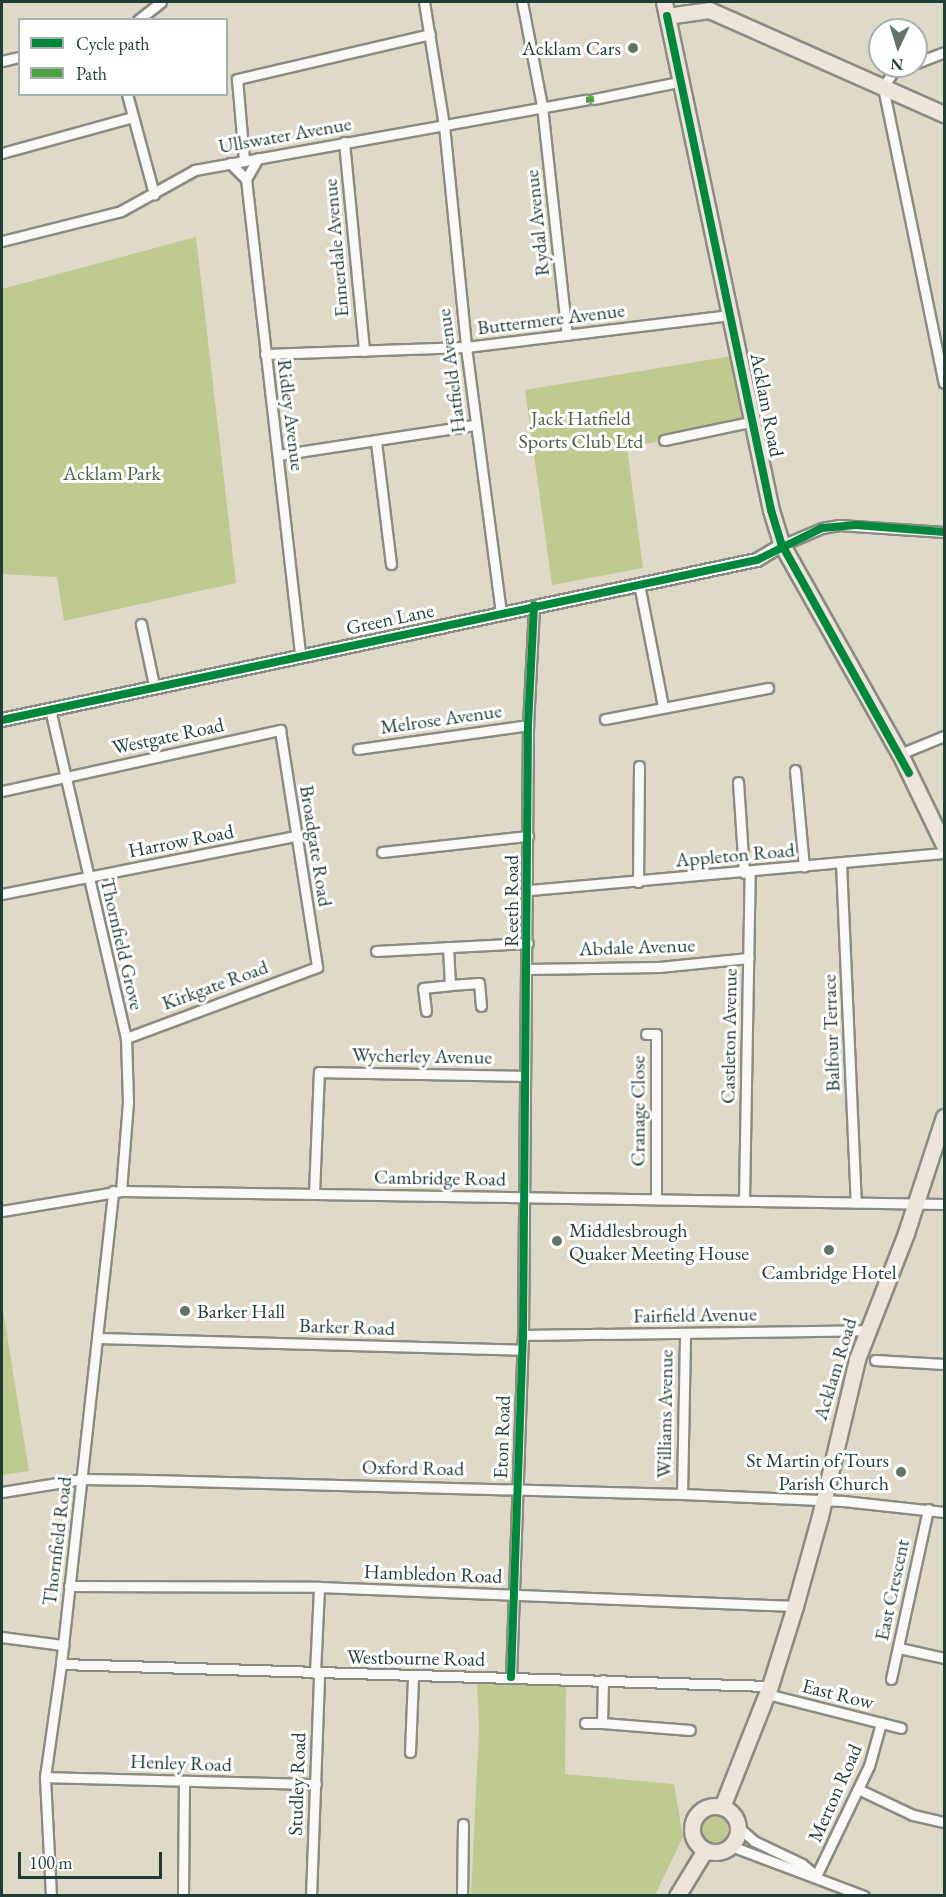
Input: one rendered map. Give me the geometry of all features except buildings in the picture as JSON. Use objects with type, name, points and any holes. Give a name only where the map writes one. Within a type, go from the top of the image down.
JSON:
[{"type":"main road","points":[[693,2],[945,114]]},
{"type":"main road","points":[[666,9],[709,10]]},
{"type":"main road","name":"Acklam Road","points":[[666,9],[782,545],[900,754],[945,845]]},
{"type":"main road","name":"Acklam Road","points":[[722,1807],[769,1690],[824,1500],[849,1388],[867,1330],[945,1117]]},
{"type":"main road","points":[[722,1807],[733,1815],[738,1827],[730,1846],[718,1852],[705,1850],[695,1839],[693,1824],[707,1808],[722,1807]]},
{"type":"main road","points":[[677,1896],[705,1850]]},
{"type":"street","points":[[141,18],[161,2]]},
{"type":"street","name":"Hatfield Avenue","points":[[424,2],[444,125],[475,425],[501,612]]},
{"type":"street","name":"Rydal Avenue","points":[[522,2],[542,106],[567,335]]},
{"type":"street","points":[[244,160],[237,79],[430,34]]},
{"type":"street","points":[[928,58],[945,52]]},
{"type":"street","points":[[2,61],[18,57]]},
{"type":"street","points":[[889,78],[883,87],[945,383]]},
{"type":"street","name":"Ullswater Avenue","points":[[2,241],[121,211],[154,194],[180,176],[244,160],[683,81]]},
{"type":"street","points":[[128,96],[154,194]]},
{"type":"street","points":[[2,153],[133,117]]},
{"type":"street","name":"Ennerdale Avenue","points":[[344,142],[364,351]]},
{"type":"street","points":[[230,164],[246,179],[258,158]]},
{"type":"street","name":"Ridley Avenue","points":[[246,179],[300,655]]},
{"type":"street","name":"Buttermere Avenue","points":[[265,354],[466,347],[732,315]]},
{"type":"street","points":[[664,440],[754,421]]},
{"type":"street","points":[[278,455],[376,442],[475,425]]},
{"type":"street","points":[[376,442],[391,564]]},
{"type":"street","points":[[782,545],[822,528],[839,525],[945,532]]},
{"type":"street","name":"Green Lane","points":[[2,720],[154,685],[757,560],[782,545]]},
{"type":"street","points":[[639,584],[663,706]]},
{"type":"street","name":"Reeth Road","points":[[523,1197],[529,890],[528,725],[534,605]]},
{"type":"street","points":[[141,624],[154,685]]},
{"type":"street","points":[[605,719],[663,706],[768,688]]},
{"type":"street","name":"Thornfield Grove","points":[[50,709],[63,777],[126,1038],[128,1102],[117,1191]]},
{"type":"street","name":"Melrose Avenue","points":[[358,749],[528,725]]},
{"type":"street","name":"Westgate Road","points":[[2,791],[280,730]]},
{"type":"street","name":"Broadgate Road","points":[[280,730],[317,967]]},
{"type":"street","points":[[900,754],[945,736]]},
{"type":"street","points":[[638,882],[639,766]]},
{"type":"street","points":[[795,770],[804,867]]},
{"type":"street","name":"Castleton Avenue","points":[[738,782],[747,872],[749,958],[744,1200]]},
{"type":"street","name":"Harrow Road","points":[[2,894],[296,836]]},
{"type":"street","points":[[382,852],[528,836]]},
{"type":"street","name":"Appleton Road","points":[[529,890],[945,854]]},
{"type":"street","name":"Balfour Terrace","points":[[841,862],[856,1203]]},
{"type":"street","points":[[376,951],[528,943]]},
{"type":"street","points":[[448,947],[450,985]]},
{"type":"street","name":"Abdale Avenue","points":[[527,969],[659,967],[749,958]]},
{"type":"street","name":"Kirkgate Road","points":[[126,1038],[317,967]]},
{"type":"street","points":[[426,1011],[423,988],[450,985],[479,983],[481,1006]]},
{"type":"street","name":"Cranage Close","points":[[646,1034],[656,1034],[656,1198]]},
{"type":"street","name":"Wycherley Avenue","points":[[314,1194],[320,1072],[524,1076]]},
{"type":"street","name":"Cambridge Road","points":[[2,1211],[117,1191],[945,1204]]},
{"type":"street","name":"Thornfield Road","points":[[51,1896],[45,1777],[61,1664],[117,1191]]},
{"type":"street","name":"Eton Road","points":[[511,1677],[523,1335],[523,1197]]},
{"type":"street","name":"Fairfield Avenue","points":[[523,1335],[867,1330]]},
{"type":"street","name":"Williams Avenue","points":[[682,1494],[685,1334]]},
{"type":"street","name":"Barker Road","points":[[99,1338],[522,1350]]},
{"type":"street","points":[[883,1371],[879,1360],[945,1364]]},
{"type":"street","name":"Oxford Road","points":[[2,1492],[82,1479],[517,1488],[824,1500],[945,1512]]},
{"type":"street","name":"East Crescent","points":[[891,1679],[928,1509]]},
{"type":"street","name":"Hambledon Road","points":[[69,1586],[319,1587],[795,1606]]},
{"type":"street","name":"Studley Road","points":[[311,1896],[316,1784],[319,1587]]},
{"type":"street","points":[[2,1637],[63,1645]]},
{"type":"street","points":[[899,1648],[945,1658]]},
{"type":"street","name":"Westbourne Road","points":[[61,1664],[603,1680],[769,1690]]},
{"type":"street","points":[[410,1752],[413,1676]]},
{"type":"street","points":[[602,1723],[603,1680]]},
{"type":"street","name":"East Row","points":[[769,1690],[901,1728]]},
{"type":"street","points":[[585,1723],[690,1730]]},
{"type":"street","name":"Merton Road","points":[[816,1876],[876,1747],[881,1723]]},
{"type":"street","name":"Henley Road","points":[[45,1777],[316,1784]]},
{"type":"street","points":[[183,1896],[184,1781]]},
{"type":"street","points":[[858,1789],[913,1815],[945,1822]]},
{"type":"street","points":[[462,1896],[463,1824]]},
{"type":"street","points":[[738,1827],[754,1841],[802,1864],[816,1876]]},
{"type":"street","points":[[730,1846],[816,1876],[857,1895]]},
{"type":"green space","name":"Acklam Park","points":[[196,237],[236,583],[64,621],[57,577],[2,574],[2,289]]},
{"type":"green space","name":"Jack Hatfield Sports Club Ltd","points":[[732,356],[745,422],[627,448],[643,568],[552,585],[525,390]]},
{"type":"green space","points":[[2,1304],[29,1471],[2,1475]]},
{"type":"green space","points":[[477,1682],[566,1685],[565,1774],[674,1784],[683,1837],[655,1895],[471,1895],[479,1727]]},
{"type":"green space","points":[[714,1816],[724,1820],[728,1830],[724,1840],[714,1844],[704,1840],[700,1830],[704,1820]]},
{"type":"marked path","points":[[586,100],[594,99]]},
{"type":"cycle path","points":[[667,16],[771,510],[782,545],[909,773]]},
{"type":"cycle path","points":[[2,720],[757,560],[822,528],[856,525],[944,532]]},
{"type":"cycle path","points":[[511,1677],[523,1335],[528,725],[534,605]]},
{"type":"place","name":"Acklam Cars","points":[[633,48]]},
{"type":"place","name":"Middlesbrough Quaker Meeting House","points":[[557,1241]]},
{"type":"place","name":"Cambridge Hotel","points":[[829,1250]]},
{"type":"place","name":"Barker Hall","points":[[185,1311]]},
{"type":"place","name":"St Martin of Tours Parish Church","points":[[901,1472]]}]
